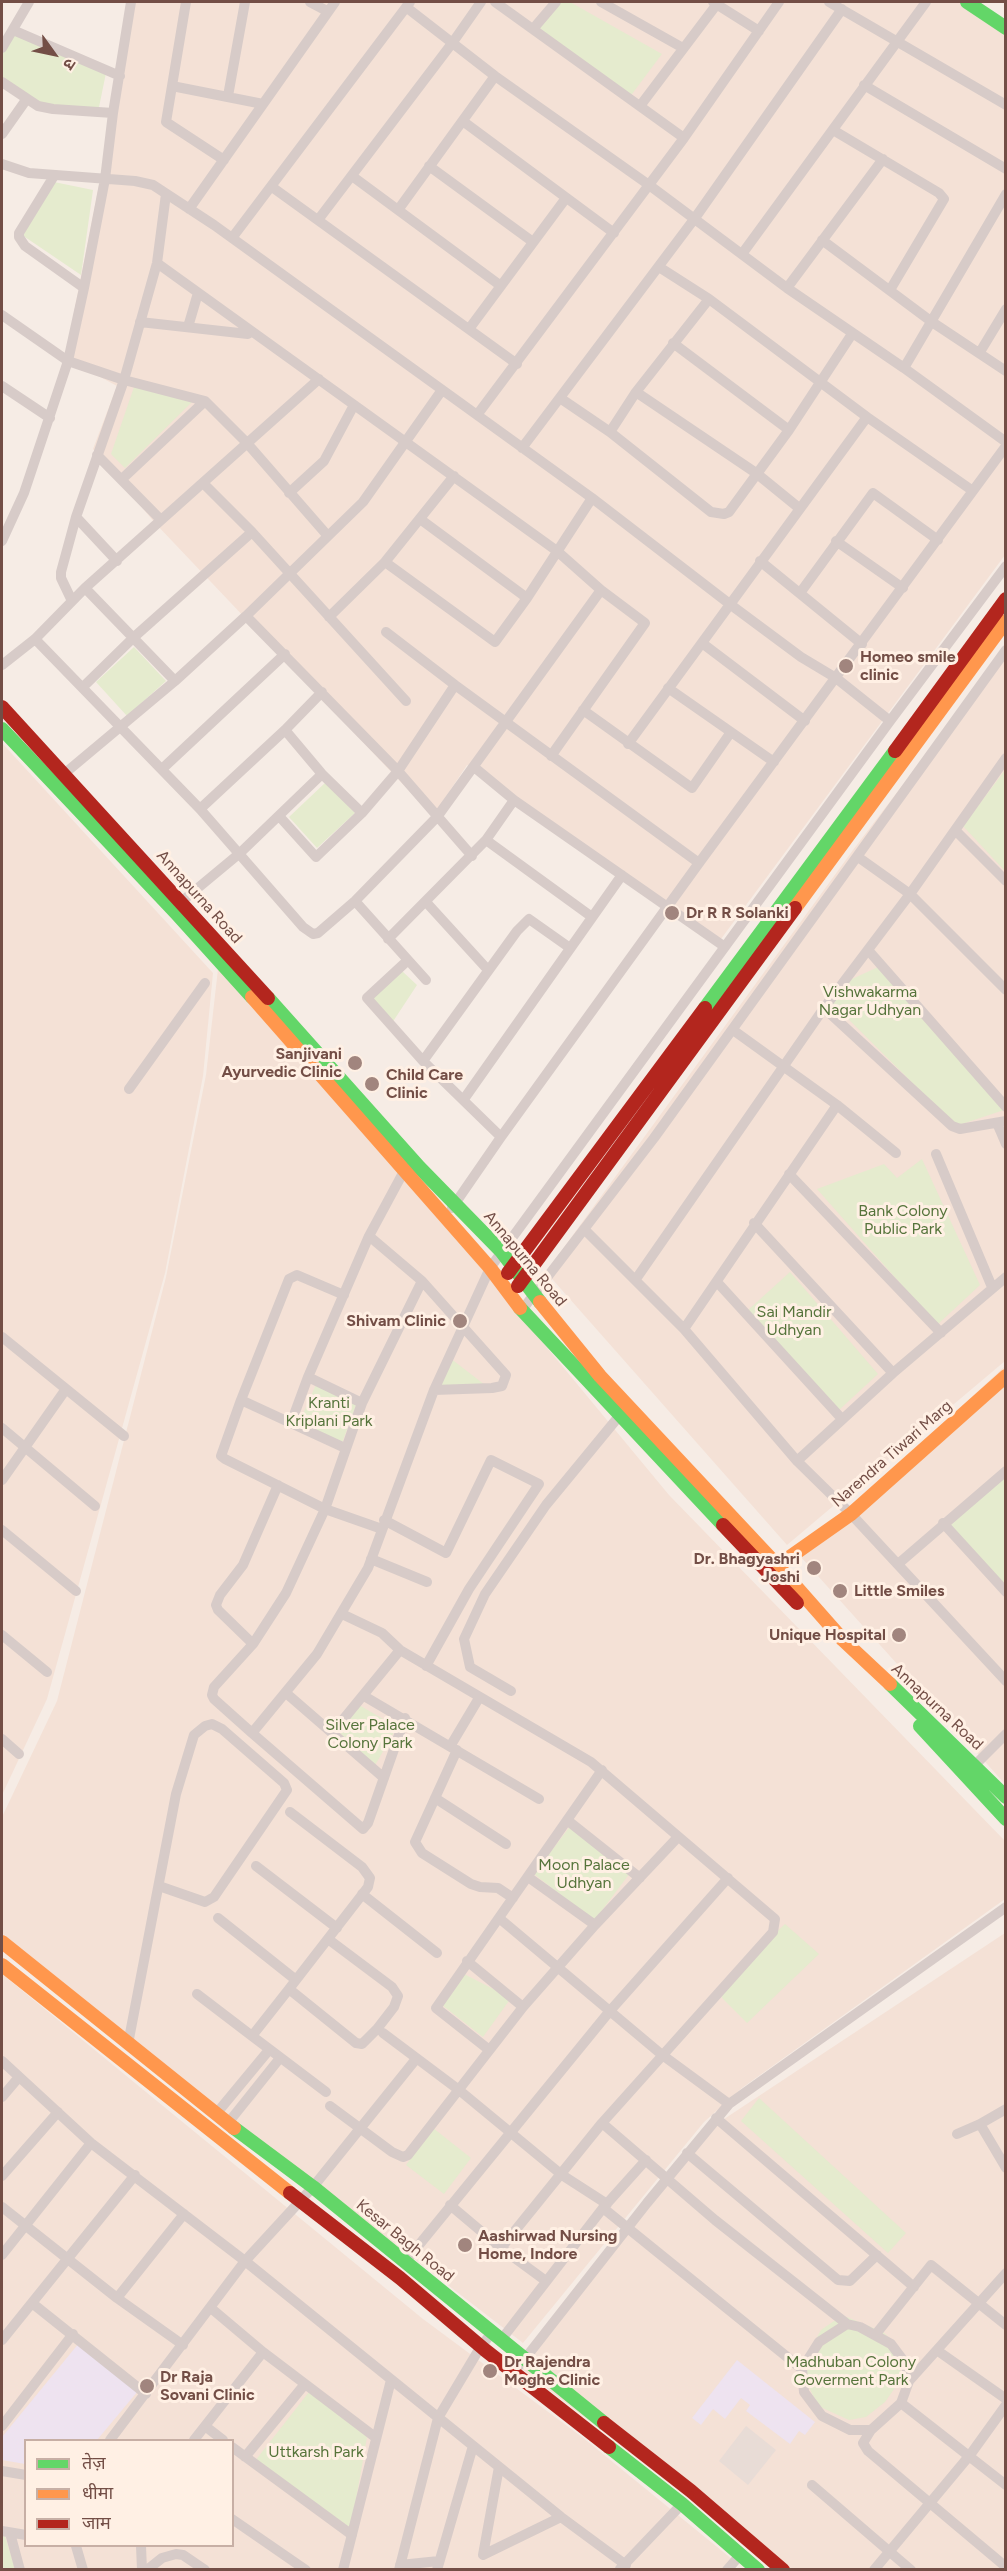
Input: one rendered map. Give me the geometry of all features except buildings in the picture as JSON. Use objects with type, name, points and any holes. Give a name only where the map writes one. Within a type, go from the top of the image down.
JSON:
[{"type":"main road","points":[[967,2],[1005,28]]},
{"type":"main road","points":[[511,1295],[901,752],[1005,599]]},
{"type":"main road","points":[[501,1282],[901,752],[1005,621]]},
{"type":"main road","name":"Annapurna Road","points":[[2,707],[181,902],[326,1071],[404,1171],[490,1269],[522,1310],[620,1415],[843,1640],[975,1765],[1005,1797]]},
{"type":"main road","name":"Annapurna Road","points":[[2,729],[326,1071],[501,1251],[600,1376],[772,1568],[958,1765],[1005,1819]]},
{"type":"main road","name":"Narendra Tiwari Marg","points":[[772,1568],[851,1514],[1005,1376]]},
{"type":"main road","name":"Kesar Bagh Road","points":[[4,1948],[313,2187],[524,2360],[691,2491],[783,2570]]},
{"type":"main road","name":"Kesar Bagh Road","points":[[2,1965],[216,2136],[302,2200],[400,2278],[481,2346],[682,2504],[758,2570]]},
{"type":"street","points":[[2,48],[29,2]]},
{"type":"street","points":[[3,535],[24,493],[68,361],[105,179],[112,114],[131,2]]},
{"type":"street","points":[[186,2],[166,122],[224,160]]},
{"type":"street","points":[[228,96],[245,2]]},
{"type":"street","points":[[310,2],[327,11]]},
{"type":"street","points":[[189,209],[335,2]]},
{"type":"street","points":[[318,220],[481,2]]},
{"type":"street","points":[[495,2],[684,138]]},
{"type":"street","points":[[532,29],[556,2]]},
{"type":"street","points":[[601,2],[683,48]]},
{"type":"street","points":[[477,415],[684,138],[779,2]]},
{"type":"street","points":[[829,2],[1005,105]]},
{"type":"street","points":[[742,254],[926,2]]},
{"type":"street","points":[[640,106],[715,3],[759,31]]},
{"type":"street","points":[[232,238],[408,4],[495,76],[649,185],[787,288],[904,368],[1005,444],[938,540],[699,863],[501,1137],[456,1204],[444,1216]]},
{"type":"street","points":[[522,448],[659,267],[842,9]]},
{"type":"street","points":[[13,30],[120,76]]},
{"type":"street","points":[[398,210],[464,122],[495,76]]},
{"type":"street","points":[[2,82],[38,106],[112,114]]},
{"type":"street","points":[[864,85],[1005,169]]},
{"type":"street","points":[[172,86],[263,104]]},
{"type":"street","points":[[2,134],[26,100]]},
{"type":"street","points":[[464,122],[614,233]]},
{"type":"street","points":[[832,130],[939,193],[944,199],[890,290]]},
{"type":"street","points":[[787,288],[883,159]]},
{"type":"street","points":[[2,164],[29,173],[153,185],[232,238],[592,498],[731,605],[801,657],[836,678],[890,721]]},
{"type":"street","points":[[429,166],[533,242]]},
{"type":"street","points":[[54,176],[19,233],[19,237],[25,246],[84,288]]},
{"type":"street","points":[[352,176],[501,286]]},
{"type":"street","points":[[272,187],[517,364]]},
{"type":"street","points":[[72,601],[61,578],[61,572],[76,517],[124,380],[157,263],[166,194]]},
{"type":"street","points":[[904,368],[1005,194]]},
{"type":"street","points":[[469,329],[566,198]]},
{"type":"street","points":[[822,240],[932,322],[980,352],[1005,371]]},
{"type":"street","points":[[157,263],[556,551],[601,590],[645,623],[551,756]]},
{"type":"street","points":[[659,267],[709,299],[867,417],[973,491]]},
{"type":"street","points":[[188,327],[198,293]]},
{"type":"street","points":[[610,432],[636,392],[709,299]]},
{"type":"street","points":[[980,352],[1005,309]]},
{"type":"street","points":[[2,315],[68,361],[124,380],[205,400],[246,442],[327,535]]},
{"type":"street","points":[[140,322],[248,334],[251,331]]},
{"type":"street","points":[[560,398],[610,432],[711,512],[724,514],[729,512],[789,430],[852,333]]},
{"type":"street","points":[[673,343],[789,430]]},
{"type":"street","points":[[2,665],[35,639],[85,588],[318,379]]},
{"type":"street","points":[[2,386],[50,418]]},
{"type":"street","points":[[53,784],[175,681],[246,616],[288,572],[363,502],[442,390]]},
{"type":"street","points":[[636,392],[756,473],[800,508]]},
{"type":"street","points":[[122,479],[205,400]]},
{"type":"street","points":[[289,493],[324,461],[354,405]]},
{"type":"street","points":[[628,744],[867,417]]},
{"type":"street","points":[[97,455],[161,520]]},
{"type":"street","points":[[329,617],[385,562],[454,476]]},
{"type":"street","points":[[203,483],[252,532],[406,701]]},
{"type":"street","points":[[800,592],[873,493],[938,540]]},
{"type":"street","points":[[385,562],[495,642],[527,598],[592,498]]},
{"type":"street","points":[[76,517],[117,561]]},
{"type":"street","points":[[420,519],[527,598]]},
{"type":"street","points":[[83,687],[133,638],[252,532]]},
{"type":"street","points":[[837,541],[903,588]]},
{"type":"street","points":[[760,561],[862,644]]},
{"type":"street","points":[[252,1733],[317,1654],[342,1614],[371,1559],[434,1390],[462,1326],[501,1251],[1005,566]]},
{"type":"street","points":[[85,588],[175,681]]},
{"type":"street","points":[[35,639],[200,809],[303,927],[313,934],[318,933],[355,901],[436,817],[601,590]]},
{"type":"street","points":[[246,616],[398,771],[472,856]]},
{"type":"street","points":[[386,632],[699,863]]},
{"type":"street","points":[[702,643],[805,721]]},
{"type":"street","points":[[522,1310],[733,1030],[1005,650]]},
{"type":"street","points":[[162,769],[285,654]]},
{"type":"street","points":[[279,816],[316,857],[362,813],[398,771],[455,685]]},
{"type":"street","points":[[668,688],[774,762]]},
{"type":"street","points":[[200,809],[285,730],[322,692]]},
{"type":"street","points":[[583,710],[692,789],[731,732]]},
{"type":"street","points":[[285,730],[322,774],[362,813]]},
{"type":"street","points":[[636,1279],[824,1008],[910,894],[1005,758]]},
{"type":"street","points":[[474,767],[514,800],[725,947]]},
{"type":"street","points":[[181,902],[240,853],[322,774]]},
{"type":"street","points":[[388,939],[472,856],[514,800]]},
{"type":"street","points":[[955,830],[1005,881]]},
{"type":"street","points":[[486,840],[592,917]]},
{"type":"street","points":[[858,856],[910,894],[1005,990]]},
{"type":"street","points":[[464,1099],[621,875]]},
{"type":"street","points":[[355,901],[426,980]]},
{"type":"street","points":[[426,902],[488,970]]},
{"type":"street","points":[[423,1061],[516,931],[529,919],[570,948]]},
{"type":"street","points":[[867,950],[1005,1107]]},
{"type":"street","points":[[407,961],[367,998],[423,1061],[501,1137]]},
{"type":"street","points":[[129,1089],[205,982]]},
{"type":"street","points":[[824,1008],[952,1126],[960,1129],[1001,1122],[1005,1144]]},
{"type":"street","points":[[733,1030],[837,1105],[896,1153]]},
{"type":"street","points":[[684,1329],[754,1223],[837,1105]]},
{"type":"street","points":[[936,1154],[992,1287]]},
{"type":"street","points":[[291,1423],[308,1377],[369,1236],[404,1171]]},
{"type":"street","points":[[789,1174],[941,1333]]},
{"type":"street","points":[[754,1223],[893,1372]]},
{"type":"street","points":[[584,1229],[684,1329],[797,1461],[851,1514],[1005,1681]]},
{"type":"street","points":[[369,1236],[422,1281],[506,1375],[506,1381],[502,1386],[434,1390]]},
{"type":"street","points":[[344,1295],[297,1275],[292,1276],[240,1400],[221,1456],[325,1509],[383,1525],[446,1552],[491,1460],[539,1484],[469,1589],[426,1666]]},
{"type":"street","points":[[797,1461],[893,1372],[1005,1277]]},
{"type":"street","points":[[405,1718],[368,1823],[361,1829],[212,1695],[221,1678],[253,1644],[286,1593],[325,1509],[362,1403],[422,1281]]},
{"type":"street","points":[[717,1282],[842,1419]]},
{"type":"street","points":[[2,1336],[124,1436]]},
{"type":"street","points":[[308,1377],[362,1403]]},
{"type":"street","points":[[2,1480],[66,1389]]},
{"type":"street","points":[[240,1400],[345,1448]]},
{"type":"street","points":[[511,1691],[470,1667],[464,1639],[485,1594],[546,1505],[620,1415]]},
{"type":"street","points":[[2,1428],[95,1506]]},
{"type":"street","points":[[898,1564],[1005,1471]]},
{"type":"street","points":[[253,1644],[218,1610],[216,1605],[243,1565],[278,1485]]},
{"type":"street","points":[[943,1523],[1005,1592]]},
{"type":"street","points":[[2,1530],[75,1591]]},
{"type":"street","points":[[371,1559],[427,1582]]},
{"type":"street","points":[[342,1614],[382,1633],[400,1650],[479,1698],[571,1749],[602,1770],[771,1914],[776,1925],[768,1938],[661,2054],[602,2123],[501,2248]]},
{"type":"street","points":[[2,1635],[46,1672]]},
{"type":"street","points":[[333,1732],[400,1650]]},
{"type":"street","points":[[286,1693],[384,1778]]},
{"type":"street","points":[[364,1696],[405,1718],[539,1799]]},
{"type":"street","points":[[479,1698],[454,1748],[415,1842],[422,1853],[471,1884],[498,1888],[513,1898]]},
{"type":"street","points":[[128,2044],[176,1794],[194,1735],[205,1726],[212,1724],[222,1729],[284,1783],[287,1790],[214,1897],[205,1902],[159,1886]]},
{"type":"street","points":[[975,1765],[1005,1734]]},
{"type":"street","points":[[2,1739],[19,1754]]},
{"type":"street","points":[[488,2049],[436,2008],[602,1770]]},
{"type":"street","points":[[435,1798],[506,1844]]},
{"type":"street","points":[[252,2036],[368,1887],[368,1873],[290,1812]]},
{"type":"street","points":[[567,1820],[640,1878]]},
{"type":"street","points":[[330,2106],[397,2155],[408,2155],[488,2049],[523,2007],[595,1925],[678,1837]]},
{"type":"street","points":[[255,1866],[337,1928]]},
{"type":"street","points":[[528,1876],[595,1925]]},
{"type":"street","points":[[405,2262],[609,2012],[728,1878]]},
{"type":"street","points":[[362,1894],[437,1953]]},
{"type":"street","points":[[514,2372],[627,2227],[729,2104],[1005,1907]]},
{"type":"street","points":[[218,1918],[356,2043],[364,2043],[398,2001],[396,1992],[328,1939]]},
{"type":"street","points":[[499,1918],[609,2012],[729,2104]]},
{"type":"street","points":[[467,1961],[523,2007]]},
{"type":"street","points":[[197,1994],[326,2092]]},
{"type":"street","points":[[116,2034],[133,2020]]},
{"type":"street","points":[[383,2033],[459,2090],[562,2175],[605,2206],[627,2227],[802,2369]]},
{"type":"street","points":[[216,2114],[269,2050]]},
{"type":"street","points":[[228,2123],[280,2058]]},
{"type":"street","points":[[113,2439],[212,2309],[245,2261],[302,2200],[416,2059]]},
{"type":"street","points":[[2,2061],[92,2143],[245,2261],[623,2567],[682,2504]]},
{"type":"street","points":[[2,2097],[19,2077]]},
{"type":"street","points":[[957,2134],[1005,2109]]},
{"type":"street","points":[[2,2176],[58,2112]]},
{"type":"street","points":[[716,2118],[914,2287]]},
{"type":"street","points":[[602,2123],[715,2220],[847,2324],[876,2334],[891,2344],[906,2364],[909,2381]]},
{"type":"street","points":[[980,2124],[1005,2168]]},
{"type":"street","points":[[2,2255],[92,2143]]},
{"type":"street","points":[[687,2153],[838,2280],[850,2281],[877,2255]]},
{"type":"street","points":[[473,2446],[438,2565],[400,2567],[438,2418],[481,2346],[496,2337],[546,2281],[605,2206],[646,2160]]},
{"type":"street","points":[[2,2340],[69,2260],[135,2175]]},
{"type":"street","points":[[450,2205],[501,2248],[546,2281]]},
{"type":"street","points":[[2,2207],[117,2298],[183,2345]]},
{"type":"street","points":[[117,2298],[184,2214]]},
{"type":"street","points":[[876,2334],[931,2265],[1005,2325]]},
{"type":"street","points":[[1005,2273],[909,2381],[901,2403],[872,2430],[863,2443],[868,2451],[1005,2567]]},
{"type":"street","points":[[32,2303],[146,2394]]},
{"type":"street","points":[[212,2309],[263,2352],[375,2437]]},
{"type":"street","points":[[847,2324],[819,2342],[802,2369],[804,2392],[822,2416],[850,2430],[872,2430]]},
{"type":"street","points":[[2,2426],[73,2334]]},
{"type":"street","points":[[938,2351],[1005,2399]]},
{"type":"street","points":[[195,2439],[263,2352]]},
{"type":"street","points":[[343,2570],[391,2380]]},
{"type":"street","points":[[245,2457],[304,2384]]},
{"type":"street","points":[[901,2403],[970,2455],[1005,2485]]},
{"type":"street","points":[[874,2570],[970,2455],[1005,2405]]},
{"type":"street","points":[[205,2426],[222,2439]]},
{"type":"street","points":[[234,2449],[352,2535]]},
{"type":"street","points":[[500,2467],[483,2555],[561,2517]]},
{"type":"street","points":[[2,2471],[24,2475]]},
{"type":"street","points":[[812,2485],[911,2570]]},
{"type":"street","points":[[234,2520],[306,2570]]},
{"type":"street","points":[[20,2570],[6,2532],[24,2535]]},
{"type":"street","points":[[76,2547],[83,2570]]},
{"type":"street","points":[[141,2547],[142,2570]]},
{"type":"street","points":[[147,2570],[162,2558],[176,2554],[183,2555],[205,2570]]},
{"type":"street","points":[[727,2570],[741,2554]]},
{"type":"shaded area","points":[[129,2],[958,2],[1005,29],[1005,555],[718,943],[467,765],[433,816],[155,523],[93,449],[117,386],[65,358],[101,175]]},
{"type":"shaded area","points":[[1005,651],[1005,1361],[787,1545],[546,1272],[853,850]]},
{"type":"shaded area","points":[[2,743],[213,973],[203,1076],[165,1273],[47,1699],[2,1795]]},
{"type":"shaded area","points":[[218,969],[375,1140],[669,1495],[1005,1841],[1005,1899],[742,2088],[704,2122],[523,2343],[2,1941],[2,1817],[57,1701],[166,1277],[206,1075]]},
{"type":"shaded area","points":[[1005,1366],[1005,1784],[800,1556]]},
{"type":"shaded area","points":[[1005,1933],[1005,2569],[780,2569],[517,2365],[703,2133]]},
{"type":"shaded area","points":[[2,1974],[423,2319],[582,2437],[738,2564],[733,2570],[2,2569]]},
{"type":"shaded area","points":[[79,2343],[138,2391],[98,2439],[24,2439],[24,2464],[2,2460],[2,2437]]},
{"type":"shaded area","points":[[737,2360],[815,2422],[805,2435],[799,2431],[790,2444],[746,2411],[750,2405],[741,2398],[725,2419],[713,2409],[701,2425],[692,2418]]},
{"type":"shaded area","points":[[746,2426],[776,2450],[748,2485],[719,2461]]},
{"type":"green space","points":[[559,2],[570,2],[662,54],[629,98],[537,31]]},
{"type":"green space","points":[[14,35],[106,73],[98,112],[30,101],[2,80],[2,54]]},
{"type":"green space","points":[[54,182],[93,190],[81,275],[22,235]]},
{"type":"green space","points":[[134,387],[192,402],[125,468],[111,454]]},
{"type":"green space","points":[[134,647],[166,681],[127,716],[96,682]]},
{"type":"green space","points":[[1005,770],[1005,871],[963,826]]},
{"type":"green space","points":[[326,782],[355,813],[317,848],[289,817]]},
{"type":"green space","name":"Vishwakarma Nagar Udhyan","points":[[878,967],[1004,1110],[956,1126],[832,1003],[852,979]]},
{"type":"green space","points":[[402,971],[417,985],[392,1023],[371,1000]]},
{"type":"green space","name":"Bank Colony Public Park","points":[[922,1159],[980,1285],[937,1325],[817,1189],[884,1164],[897,1178]]},
{"type":"green space","name":"Sai Mandir Udhyan","points":[[790,1272],[878,1374],[839,1410],[747,1311]]},
{"type":"green space","points":[[450,1358],[485,1385],[441,1386]]},
{"type":"green space","name":"Kranti Kriplani Park","points":[[318,1380],[358,1400],[342,1443],[299,1423]]},
{"type":"green space","points":[[1005,1472],[1005,1593],[943,1523]]},
{"type":"green space","name":"Silver Palace Colony Park","points":[[359,1705],[397,1727],[374,1767],[338,1731]]},
{"type":"green space","name":"Moon Palace Udhyan","points":[[571,1825],[630,1873],[594,1921],[534,1874]]},
{"type":"green space","points":[[785,1924],[819,1954],[747,2023],[722,1998],[721,1984]]},
{"type":"green space","points":[[464,1974],[511,1998],[483,2037],[442,2005]]},
{"type":"green space","points":[[759,2098],[906,2233],[888,2253],[741,2121]]},
{"type":"green space","points":[[433,2128],[471,2158],[444,2194],[406,2165]]},
{"type":"green space","name":"Madhuban Colony Goverment Park","points":[[847,2317],[883,2332],[898,2346],[901,2364],[899,2382],[885,2402],[866,2417],[849,2420],[818,2406],[804,2377],[802,2364],[821,2330],[834,2321]]},
{"type":"green space","name":"Uttkarsh Park","points":[[309,2392],[367,2437],[351,2528],[255,2461]]},
{"type":"green space","points":[[2,2535],[5,2536],[15,2569],[2,2569]]},
{"type":"traffic: fast","points":[[967,2],[1006,28]]},
{"type":"traffic: fast","points":[[2,729],[252,997]]},
{"type":"traffic: fast","points":[[705,1008],[895,751]]},
{"type":"traffic: fast","points":[[268,998],[419,1167],[501,1251],[540,1302]]},
{"type":"traffic: fast","points":[[520,1308],[723,1525]]},
{"type":"traffic: fast","points":[[890,1684],[1006,1797]]},
{"type":"traffic: fast","points":[[920,1726],[1006,1819]]},
{"type":"traffic: fast","points":[[234,2128],[313,2187],[604,2423]]},
{"type":"traffic: fast","points":[[609,2447],[682,2504],[758,2570]]},
{"type":"traffic: slow","points":[[795,908],[1006,621]]},
{"type":"traffic: slow","points":[[252,997],[490,1268],[520,1308]]},
{"type":"traffic: slow","points":[[540,1302],[600,1376],[776,1564],[843,1640],[890,1684]]},
{"type":"traffic: slow","points":[[770,1571],[851,1514],[1006,1376]]},
{"type":"traffic: slow","points":[[2,1942],[234,2128]]},
{"type":"traffic: slow","points":[[2,1965],[290,2193]]},
{"type":"traffic: jam","points":[[895,751],[1006,599]]},
{"type":"traffic: jam","points":[[2,707],[268,998]]},
{"type":"traffic: jam","points":[[518,1286],[795,908]]},
{"type":"traffic: jam","points":[[508,1273],[705,1008]]},
{"type":"traffic: jam","points":[[723,1525],[797,1603]]},
{"type":"traffic: jam","points":[[290,2193],[400,2278],[485,2350],[609,2447]]},
{"type":"traffic: jam","points":[[604,2423],[691,2491],[783,2570]]},
{"type":"place","name":"Homeo smile clinic","points":[[846,666]]},
{"type":"place","name":"Dr R R Solanki","points":[[672,913]]},
{"type":"place","name":"Sanjivani Ayurvedic Clinic","points":[[355,1063]]},
{"type":"place","name":"Child Care Clinic","points":[[372,1084]]},
{"type":"place","name":"Shivam Clinic","points":[[460,1321]]},
{"type":"place","name":"Dr. Bhagyashri Joshi","points":[[814,1568]]},
{"type":"place","name":"Little Smiles","points":[[840,1591]]},
{"type":"place","name":"Unique Hospital","points":[[899,1635]]},
{"type":"place","name":"Aashirwad Nursing Home, Indore","points":[[465,2245]]},
{"type":"place","name":"Dr Rajendra Moghe Clinic","points":[[490,2371]]},
{"type":"place","name":"Dr Raja Sovani Clinic","points":[[147,2386]]}]
